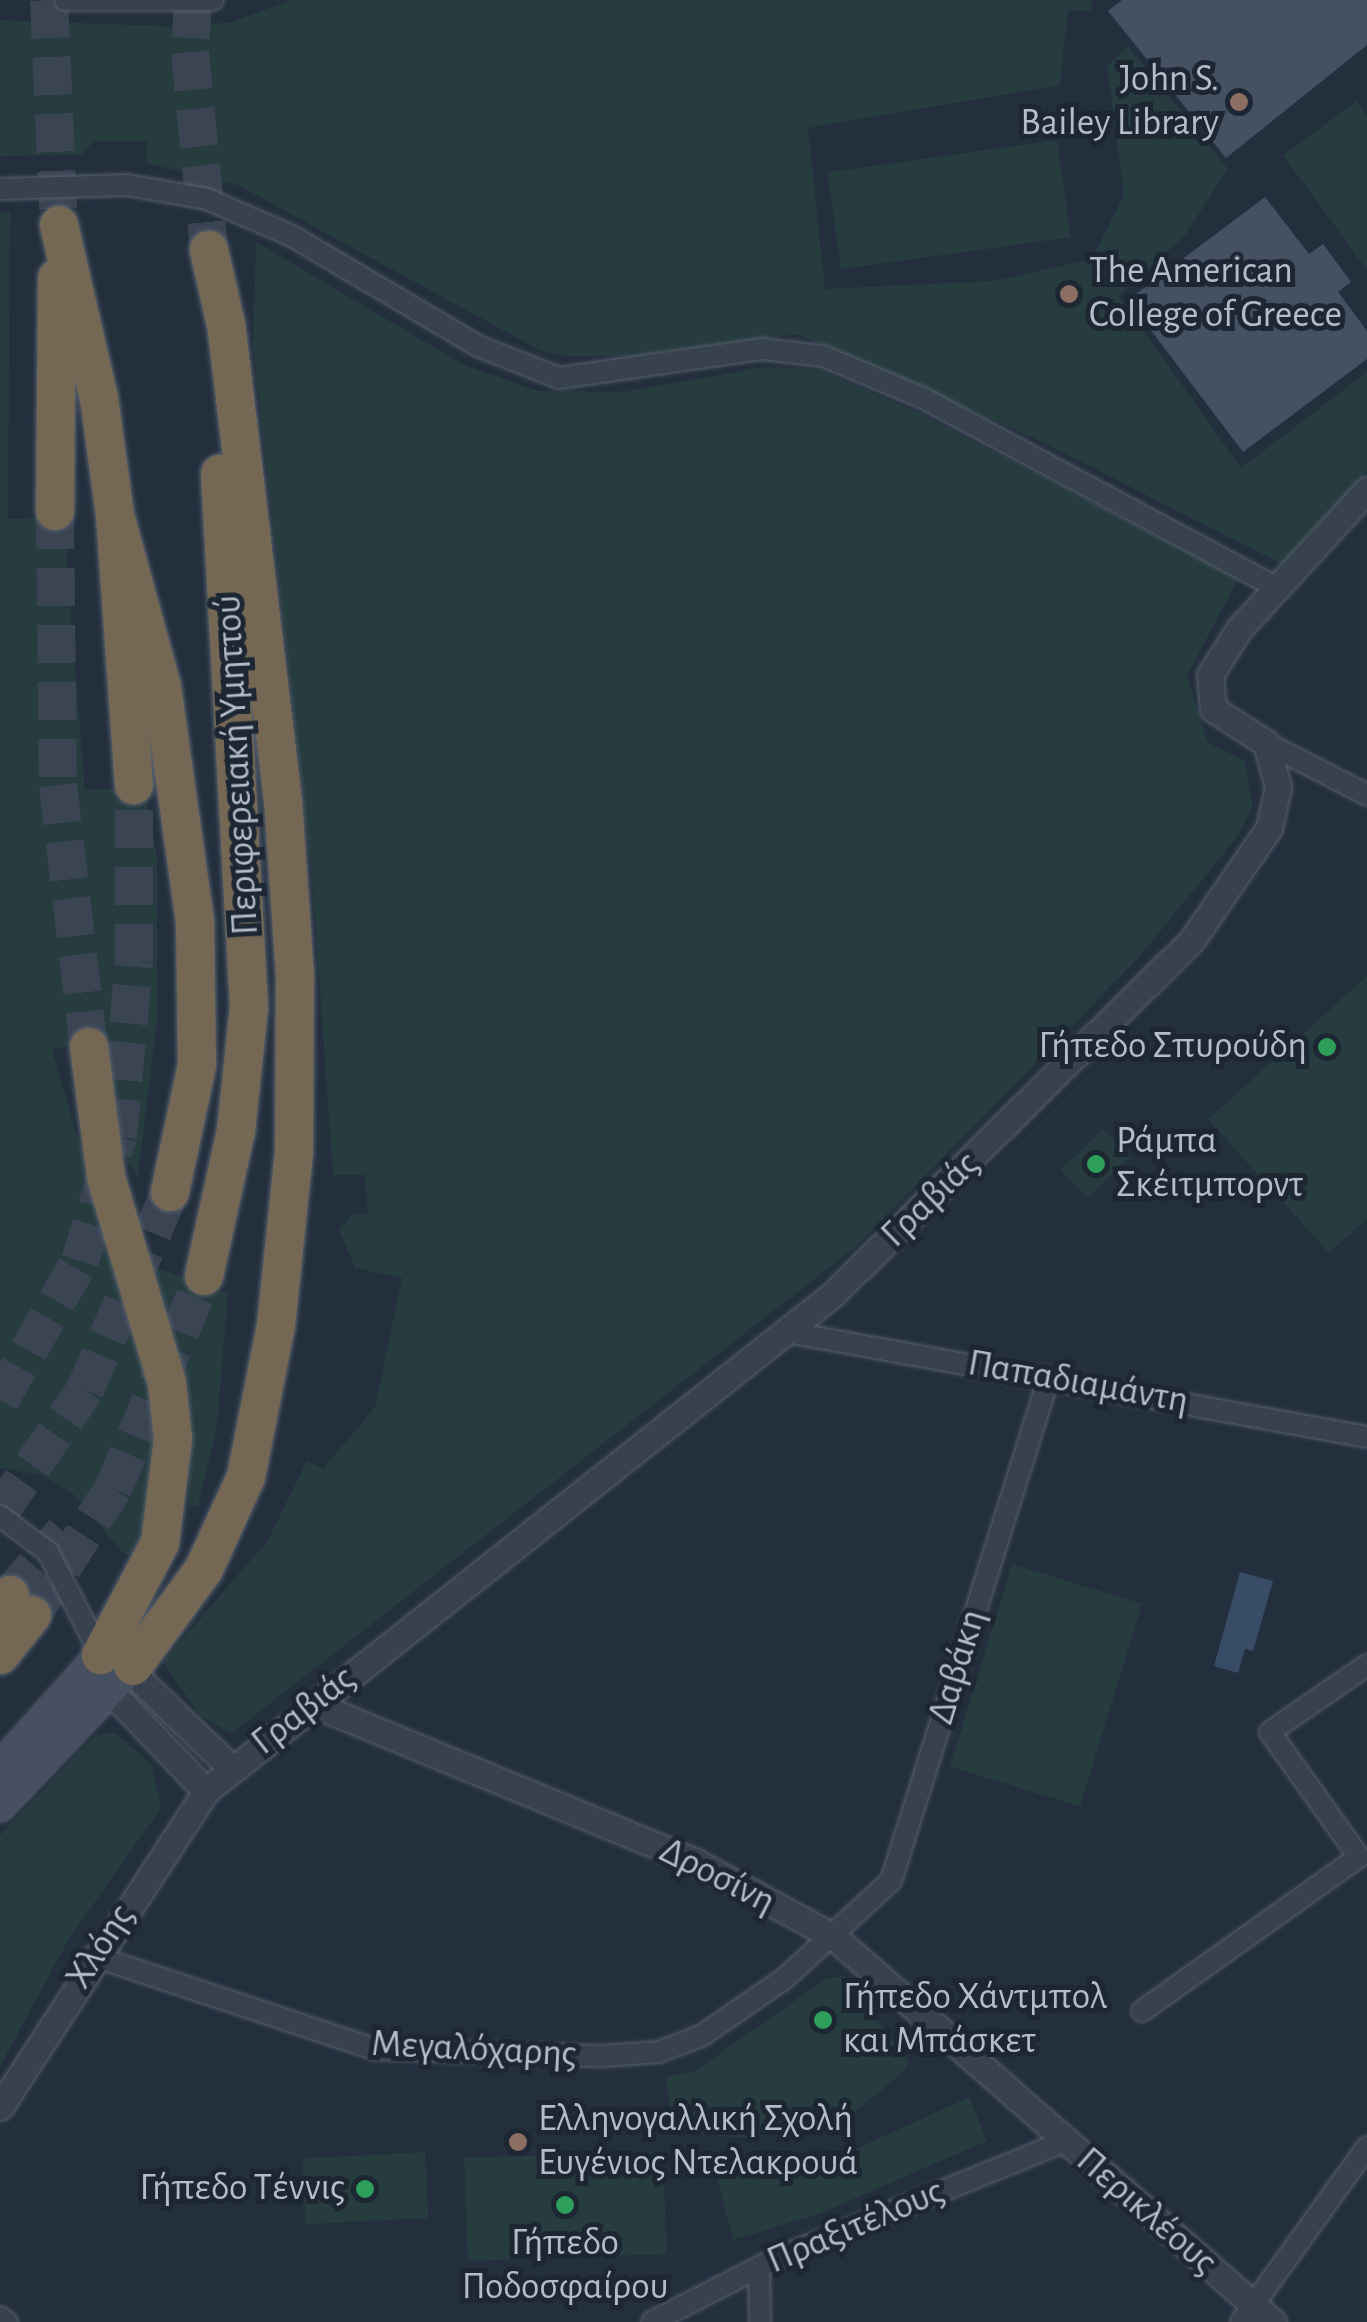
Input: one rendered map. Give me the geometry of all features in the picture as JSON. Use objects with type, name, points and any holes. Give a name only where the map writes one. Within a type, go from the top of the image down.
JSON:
[{"type":"highway","points":[[54,511],[59,225],[99,398],[115,515],[134,786]]},
{"type":"highway","name":"Περιφερειακή Υμηττού","points":[[115,1670],[204,1569],[246,1478],[276,1326],[294,1153],[295,976],[283,801],[226,325],[209,250],[249,1007],[236,1131],[204,1276]]},
{"type":"highway","points":[[115,515],[162,688],[197,940],[197,1065],[170,1192]]},
{"type":"highway","points":[[89,1047],[106,1177],[167,1382],[173,1439],[160,1543],[115,1670]]},
{"type":"highway","points":[[0,1654],[14,1605]]},
{"type":"main road","points":[[0,1768],[115,1670]]},
{"type":"main road","points":[[0,1806],[115,1670]]},
{"type":"street","points":[[65,0],[213,0]]},
{"type":"street","points":[[0,189],[127,185],[207,199],[308,245],[491,352],[559,378],[763,349],[823,356],[940,406],[1276,587]]},
{"type":"street","points":[[1367,490],[1276,587],[1221,654],[1208,689],[1218,718],[1367,795]]},
{"type":"street","name":"Γραβιάς","points":[[206,1792],[230,1768],[787,1332],[909,1224],[1202,928],[1276,812],[1276,769],[1266,743]]},
{"type":"street","name":"Παπαδιαμάντη","points":[[787,1332],[1367,1438]]},
{"type":"street","name":"Δαβάκη","points":[[834,1937],[891,1880],[1049,1377]]},
{"type":"street","points":[[0,1516],[48,1552],[115,1670],[206,1792]]},
{"type":"street","points":[[1142,2011],[1363,1859],[1270,1732],[1367,1664]]},
{"type":"street","points":[[115,1670],[230,1768]]},
{"type":"street","name":"Δροσίνη","points":[[313,1704],[696,1862],[834,1937],[1065,2141]]},
{"type":"street","name":"Χλόης","points":[[0,2107],[93,1956],[206,1792]]},
{"type":"street","name":"Μεγαλόχαρης","points":[[93,1956],[375,2049],[603,2056],[659,2052],[701,2036],[834,1937]]},
{"type":"street","name":"Πραξιτέλους","points":[[652,2322],[759,2268],[1065,2141]]},
{"type":"street","name":"Περικλέους","points":[[1065,2141],[1247,2314],[1273,2322]]},
{"type":"street","points":[[1247,2314],[1367,2147]]},
{"type":"street","points":[[759,2268],[760,2322]]},
{"type":"street","points":[[0,2317],[6,2322]]},
{"type":"green space","points":[[292,0],[1093,0],[1090,11],[1068,10],[1060,85],[808,128],[825,289],[993,281],[1092,259],[1124,195],[1107,66],[1128,46],[1228,169],[1185,235],[1119,296],[1241,468],[1367,372],[1367,472],[1282,564],[1036,439],[797,334],[637,356],[564,356],[539,350],[238,185],[146,163],[146,141],[93,141],[83,155],[0,156],[0,20],[187,27],[231,22]]},
{"type":"green space","points":[[1357,101],[1367,115],[1367,270],[1283,155]]},
{"type":"green space","points":[[1057,140],[1071,237],[841,269],[827,172]]},
{"type":"green space","points":[[10,212],[8,519],[63,516],[85,790],[144,787],[157,856],[157,1022],[138,1176],[118,1151],[91,1042],[52,1049],[79,1143],[135,1232],[175,1369],[142,1562],[123,1553],[72,1493],[42,1475],[0,1468],[0,213]]},
{"type":"green space","points":[[256,242],[464,365],[538,391],[624,392],[763,367],[818,369],[920,413],[1238,579],[1187,676],[1208,743],[1244,760],[1253,805],[1238,836],[1139,957],[858,1245],[232,1733],[200,1716],[163,1662],[268,1540],[307,1461],[323,1469],[375,1407],[402,1278],[355,1268],[339,1229],[353,1214],[368,1214],[365,1175],[333,1175],[312,876],[253,346]]},
{"type":"green space","name":"Γήπεδο Σπυρούδη","points":[[1367,976],[1367,1219],[1329,1253],[1208,1119]]},
{"type":"green space","name":"Ράμπα Σκέιτμπορντ","points":[[1103,1129],[1130,1157],[1088,1198],[1061,1170]]},
{"type":"green space","points":[[154,1267],[228,1293],[217,1426],[198,1507],[189,1505],[189,1391]]},
{"type":"green space","points":[[1012,1564],[1142,1604],[1080,1806],[950,1767]]},
{"type":"green space","points":[[115,1733],[151,1764],[161,1808],[69,1939],[0,2066],[0,1835],[95,1735]]},
{"type":"green space","name":"Γήπεδο Χάντμπολ και Μπάσκετ","points":[[844,1976],[910,2062],[902,2073],[857,2110],[802,2132],[743,2138],[673,2131],[666,2077],[695,2071],[827,1978]]},
{"type":"green space","points":[[969,2097],[987,2141],[821,2213],[733,2240],[715,2169],[828,2162]]},
{"type":"green space","name":"Γήπεδο Ποδοσφαίρου","points":[[663,2151],[667,2254],[468,2261],[464,2158]]},
{"type":"green space","name":"Γήπεδο Τέννις","points":[[425,2152],[428,2218],[306,2224],[302,2158]]},
{"type":"water","points":[[1240,1572],[1273,1581],[1253,1651],[1245,1649],[1238,1673],[1214,1666]]},
{"type":"building","name":"John S. Bailey Library","points":[[1122,0],[1367,0],[1367,45],[1226,158],[1108,11]]},
{"type":"building","points":[[1265,197],[1309,254],[1323,244],[1351,282],[1338,292],[1367,331],[1367,359],[1243,452],[1128,300]]},
{"type":"tunnel","points":[[49,0],[59,225]]},
{"type":"tunnel","points":[[193,0],[190,52],[209,250]]},
{"type":"tunnel","points":[[55,511],[58,785],[89,1047]]},
{"type":"tunnel","points":[[0,1400],[80,1261],[118,1137],[134,962],[134,785]]},
{"type":"tunnel","points":[[0,1512],[85,1390],[170,1192]]},
{"type":"tunnel","points":[[32,1615],[113,1489],[204,1276]]},
{"type":"tunnel","points":[[10,1595],[64,1532]]},
{"type":"place","name":"John S. Bailey Library","points":[[1239,102]]},
{"type":"place","name":"The American College of Greece","points":[[1069,294]]},
{"type":"place","name":"Γήπεδο Σπυρούδη","points":[[1327,1047]]},
{"type":"place","name":"Ράμπα Σκέιτμπορντ","points":[[1096,1164]]},
{"type":"place","name":"Γήπεδο Χάντμπολ και Μπάσκετ","points":[[823,2020]]},
{"type":"place","name":"Ελληνογαλλική Σχολή Ευγένιος Ντελακρουά","points":[[518,2142]]},
{"type":"place","name":"Γήπεδο Τέννις","points":[[365,2189]]},
{"type":"place","name":"Γήπεδο Ποδοσφαίρου","points":[[565,2205]]}]
